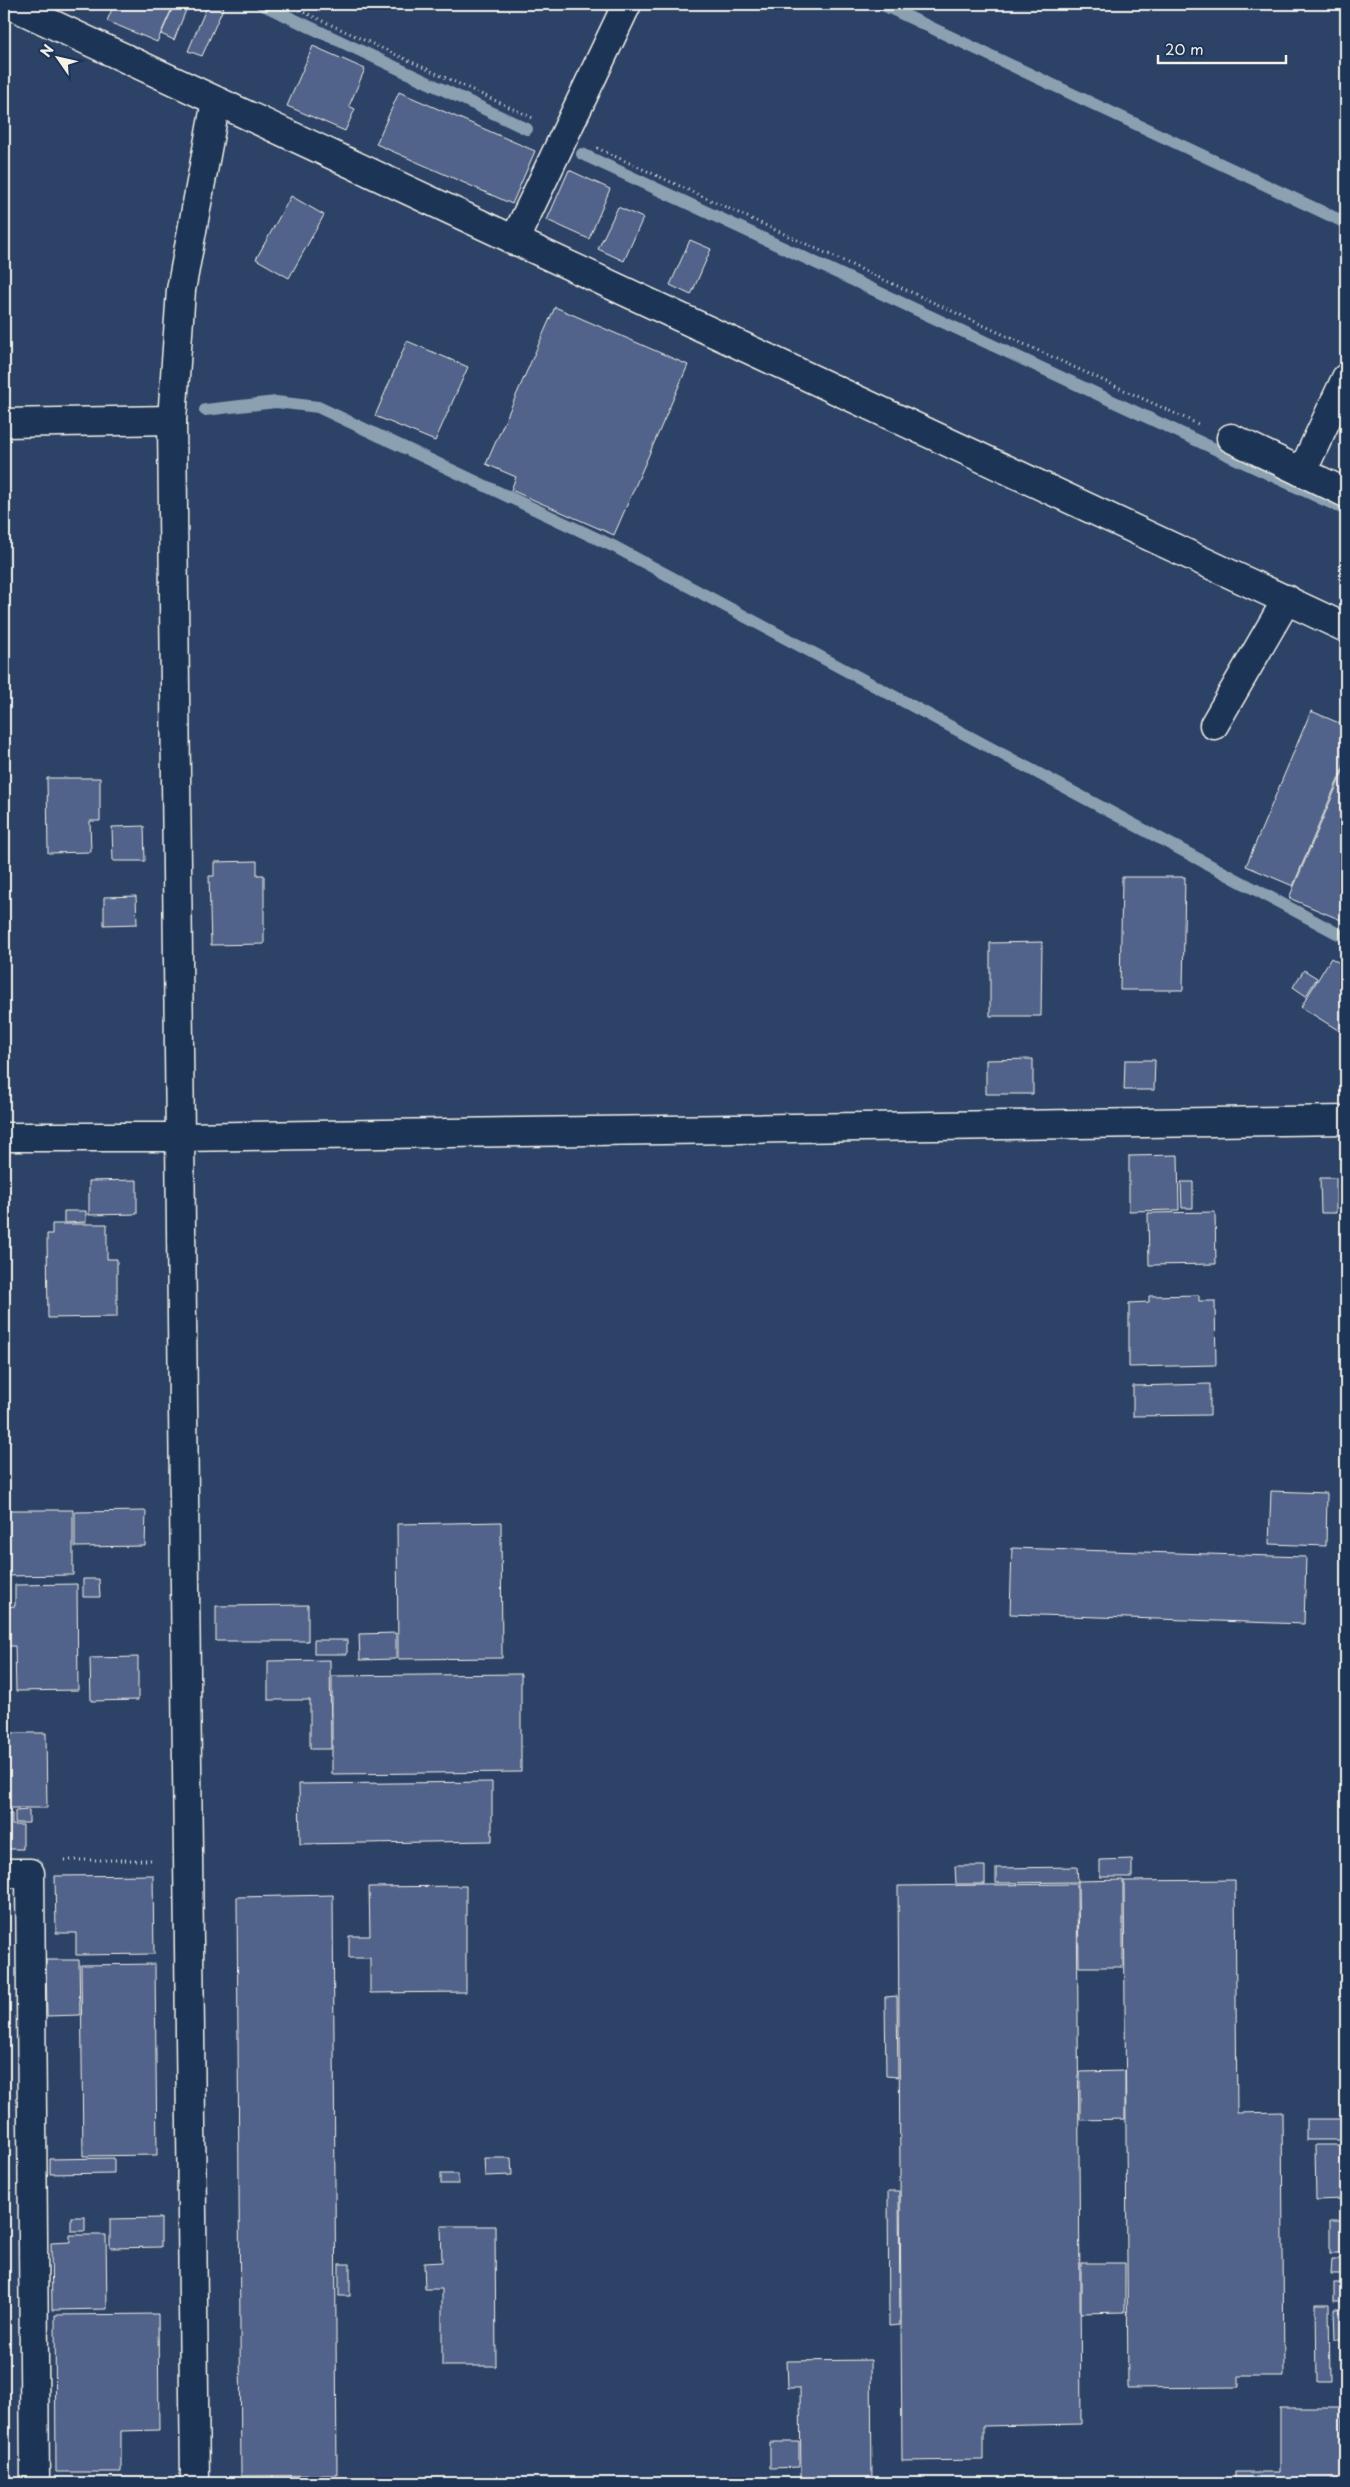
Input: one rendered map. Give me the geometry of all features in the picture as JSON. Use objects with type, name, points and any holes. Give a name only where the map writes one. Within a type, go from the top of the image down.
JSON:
[{"type":"street","points":[[9,4],[1346,628]]},
{"type":"street","points":[[514,241],[627,4]]},
{"type":"street","points":[[195,2483],[172,420],[181,290],[216,101]]},
{"type":"street","points":[[1302,472],[1346,378]]},
{"type":"street","points":[[4,423],[172,420]]},
{"type":"street","points":[[1231,438],[1346,493]]},
{"type":"street","points":[[1214,725],[1287,599]]},
{"type":"street","points":[[4,1137],[179,1137],[1346,1120]]},
{"type":"street","points":[[4,1873],[30,1873],[34,2483]]},
{"type":"path","points":[[286,4],[565,134],[1231,438]]},
{"type":"path","points":[[30,1873],[47,1861],[187,1859]]},
{"type":"building","points":[[114,4],[174,4],[157,42],[107,21]]},
{"type":"building","points":[[208,4],[225,4],[202,56],[188,51]]},
{"type":"building","points":[[174,5],[186,10],[174,40],[161,34]]},
{"type":"building","points":[[313,46],[365,69],[349,106],[355,109],[345,131],[287,106]]},
{"type":"building","points":[[399,92],[535,151],[512,204],[376,144]]},
{"type":"building","points":[[569,170],[610,189],[589,239],[547,220]]},
{"type":"building","points":[[291,196],[324,215],[289,278],[256,259]]},
{"type":"building","points":[[618,207],[643,218],[624,261],[598,249]]},
{"type":"building","points":[[690,240],[711,249],[691,295],[670,285]]},
{"type":"building","points":[[555,307],[688,365],[614,535],[511,490],[516,477],[486,464]]},
{"type":"building","points":[[407,341],[468,367],[435,441],[375,416]]},
{"type":"building","points":[[1311,711],[1346,726],[1346,761],[1293,886],[1246,866]]},
{"type":"building","points":[[1346,764],[1346,908],[1341,920],[1289,898]]},
{"type":"building","points":[[47,778],[100,778],[100,821],[90,821],[91,852],[48,853]]},
{"type":"building","points":[[144,826],[145,861],[113,861],[112,827]]},
{"type":"building","points":[[257,861],[257,875],[264,875],[264,944],[211,945],[209,876],[214,876],[214,862]]},
{"type":"building","points":[[1122,877],[1185,877],[1183,990],[1120,990]]},
{"type":"building","points":[[136,896],[137,924],[104,925],[104,897]]},
{"type":"building","points":[[1042,942],[1041,1016],[990,1016],[990,943]]},
{"type":"building","points":[[1331,958],[1346,967],[1346,1035],[1301,1007]]},
{"type":"building","points":[[1304,970],[1317,978],[1306,996],[1293,987]]},
{"type":"building","points":[[1033,1059],[1033,1094],[986,1094],[986,1060]]},
{"type":"building","points":[[1125,1060],[1155,1060],[1154,1090],[1124,1090]]},
{"type":"building","points":[[1178,1155],[1179,1210],[1129,1211],[1129,1156]]},
{"type":"building","points":[[1320,1178],[1336,1178],[1336,1213],[1321,1213]]},
{"type":"building","points":[[137,1180],[137,1214],[89,1215],[89,1181]]},
{"type":"building","points":[[1181,1182],[1193,1182],[1193,1208],[1182,1208]]},
{"type":"building","points":[[64,1211],[86,1211],[86,1222],[64,1223]]},
{"type":"building","points":[[1215,1212],[1216,1264],[1149,1265],[1148,1213]]},
{"type":"building","points":[[52,1224],[107,1224],[107,1259],[117,1259],[117,1317],[48,1318],[47,1234],[52,1234]]},
{"type":"building","points":[[1199,1295],[1199,1301],[1215,1301],[1216,1365],[1129,1367],[1129,1303],[1149,1302],[1149,1296]]},
{"type":"building","points":[[1210,1384],[1210,1415],[1133,1416],[1133,1386]]},
{"type":"building","points":[[1271,1491],[1327,1493],[1326,1546],[1269,1544]]},
{"type":"building","points":[[4,1510],[73,1510],[73,1575],[4,1576]]},
{"type":"building","points":[[146,1511],[145,1546],[75,1547],[75,1512]]},
{"type":"building","points":[[501,1522],[502,1658],[398,1659],[397,1524]]},
{"type":"building","points":[[1012,1548],[1306,1557],[1304,1624],[1010,1614]]},
{"type":"building","points":[[83,1579],[99,1579],[100,1597],[83,1597]]},
{"type":"building","points":[[77,1584],[78,1690],[16,1691],[15,1646],[4,1646],[4,1607],[15,1606],[15,1585]]},
{"type":"building","points":[[308,1605],[308,1641],[216,1641],[216,1606]]},
{"type":"building","points":[[396,1633],[396,1659],[360,1660],[359,1634]]},
{"type":"building","points":[[314,1640],[347,1640],[347,1654],[314,1654]]},
{"type":"building","points":[[138,1657],[138,1700],[91,1701],[90,1658]]},
{"type":"building","points":[[330,1660],[331,1749],[310,1749],[310,1700],[268,1700],[268,1661]]},
{"type":"building","points":[[521,1674],[521,1772],[332,1774],[332,1676]]},
{"type":"building","points":[[4,1733],[46,1733],[47,1808],[4,1808]]},
{"type":"building","points":[[492,1782],[492,1841],[300,1844],[299,1784]]},
{"type":"building","points":[[29,1810],[29,1823],[15,1823],[15,1811]]},
{"type":"building","points":[[4,1814],[12,1814],[12,1825],[23,1825],[23,1849],[4,1849]]},
{"type":"building","points":[[1132,1859],[1132,1877],[1100,1877],[1100,1860]]},
{"type":"building","points":[[955,1866],[985,1866],[985,1884],[956,1884]]},
{"type":"building","points":[[1077,1867],[1078,1882],[996,1883],[996,1868]]},
{"type":"building","points":[[153,1875],[154,1954],[76,1955],[76,1933],[56,1933],[55,1876]]},
{"type":"building","points":[[1123,1880],[1123,1967],[1079,1967],[1078,1881]]},
{"type":"building","points":[[1235,1880],[1237,2113],[1282,2112],[1284,2376],[1239,2376],[1239,2387],[1128,2388],[1124,1881]]},
{"type":"building","points":[[1077,1884],[1081,2424],[983,2426],[983,2460],[902,2461],[898,1886]]},
{"type":"building","points":[[466,1886],[466,1992],[370,1993],[370,1958],[349,1958],[349,1936],[370,1936],[369,1887]]},
{"type":"building","points":[[333,1895],[337,2475],[241,2476],[237,1897]]},
{"type":"building","points":[[46,1960],[79,1960],[80,2015],[47,2016]]},
{"type":"building","points":[[155,1964],[157,2155],[83,2156],[81,1965]]},
{"type":"building","points":[[897,1996],[898,2077],[886,2076],[885,1997]]},
{"type":"building","points":[[1125,2071],[1125,2119],[1080,2120],[1080,2072]]},
{"type":"building","points":[[1306,2119],[1343,2119],[1344,2140],[1306,2140]]},
{"type":"building","points":[[1315,2145],[1343,2145],[1343,2199],[1316,2200]]},
{"type":"building","points":[[114,2158],[114,2173],[50,2174],[50,2159]]},
{"type":"building","points":[[484,2158],[511,2158],[512,2175],[485,2176]]},
{"type":"building","points":[[441,2174],[458,2174],[458,2184],[441,2184]]},
{"type":"building","points":[[888,2191],[899,2191],[900,2325],[889,2326]]},
{"type":"building","points":[[71,2217],[85,2217],[85,2231],[71,2231]]},
{"type":"building","points":[[161,2218],[161,2247],[110,2248],[110,2219]]},
{"type":"building","points":[[1330,2221],[1344,2221],[1344,2253],[1330,2253]]},
{"type":"building","points":[[441,2226],[495,2226],[496,2366],[442,2366],[442,2289],[425,2289],[424,2263],[442,2262]]},
{"type":"building","points":[[70,2235],[106,2235],[107,2309],[52,2310],[51,2243],[70,2242]]},
{"type":"building","points":[[1332,2259],[1343,2259],[1343,2274],[1331,2274]]},
{"type":"building","points":[[1081,2263],[1125,2263],[1125,2312],[1081,2313]]},
{"type":"building","points":[[339,2264],[350,2264],[350,2296],[339,2296]]},
{"type":"building","points":[[1334,2283],[1345,2283],[1345,2301],[1334,2301]]},
{"type":"building","points":[[1316,2304],[1329,2304],[1330,2382],[1317,2382]]},
{"type":"building","points":[[1334,2309],[1346,2309],[1346,2340],[1335,2340]]},
{"type":"building","points":[[158,2314],[159,2430],[121,2431],[121,2472],[56,2472],[55,2315]]},
{"type":"building","points":[[871,2360],[872,2483],[801,2483],[800,2388],[788,2388],[787,2361]]},
{"type":"building","points":[[1280,2408],[1343,2408],[1344,2483],[1235,2483],[1235,2472],[1280,2472]]},
{"type":"building","points":[[770,2442],[799,2442],[799,2467],[770,2468]]},
{"type":"building","points":[[66,2480],[129,2480],[129,2483],[66,2483]]},
{"type":"waterway","points":[[261,4],[527,129]]},
{"type":"waterway","points":[[881,4],[1346,223]]},
{"type":"waterway","points":[[582,154],[1346,510]]},
{"type":"waterway","points":[[205,410],[276,402],[318,407],[615,547],[1346,938]]}]
